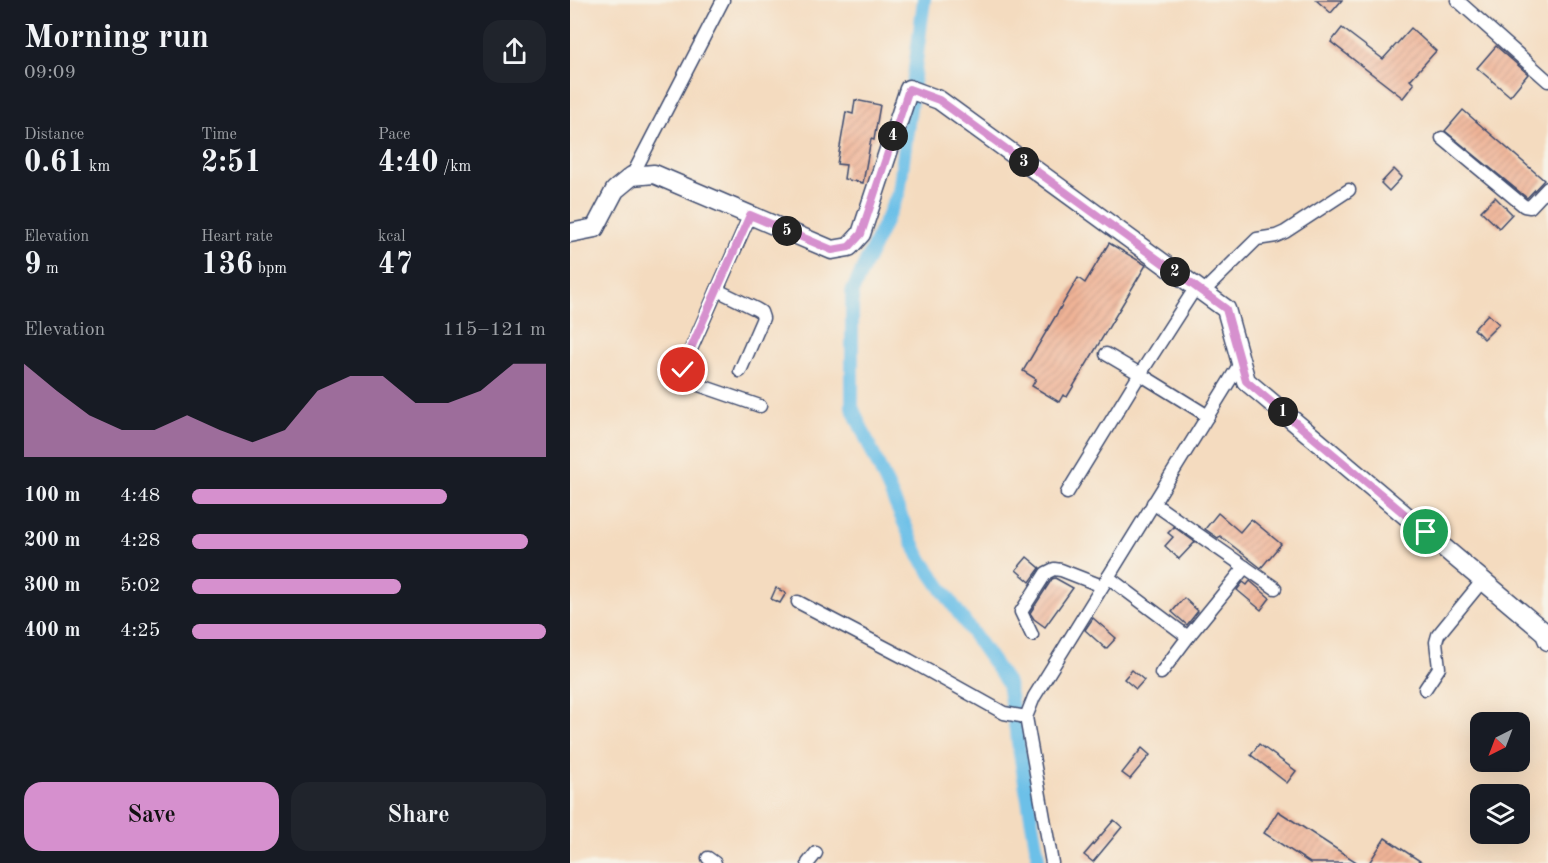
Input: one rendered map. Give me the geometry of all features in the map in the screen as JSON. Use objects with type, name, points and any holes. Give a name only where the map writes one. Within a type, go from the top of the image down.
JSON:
[{"type":"street","points":[[570,233],[595,228],[615,190],[632,176],[723,0]]},
{"type":"street","points":[[1456,0],[1548,81]]},
{"type":"street","points":[[632,176],[654,174],[832,250],[849,247],[861,234],[909,89],[939,100],[1226,309],[1246,381],[1544,632],[1548,641]]},
{"type":"street","points":[[1442,138],[1524,206],[1532,206],[1548,188]]},
{"type":"street","points":[[1067,493],[1140,374],[1199,290],[1257,239],[1285,232],[1349,190]]},
{"type":"street","points":[[750,215],[683,370],[686,377],[693,383],[760,406]]},
{"type":"street","points":[[717,290],[756,309],[764,318],[740,370]]},
{"type":"street","points":[[1106,354],[1208,416]]},
{"type":"street","points":[[1052,863],[1025,716],[1034,697],[1241,362]]},
{"type":"street","points":[[1153,503],[1275,588]]},
{"type":"street","points":[[1161,673],[1245,567]]},
{"type":"street","points":[[1032,635],[1021,612],[1046,573],[1054,569],[1105,581],[1188,637]]},
{"type":"street","points":[[1425,689],[1439,668],[1436,642],[1438,635],[1483,580]]},
{"type":"street","points":[[798,602],[1004,713],[1025,716]]},
{"type":"street","points":[[808,863],[816,853]]},
{"type":"building","points":[[1316,0],[1342,0],[1331,13]]},
{"type":"building","points":[[1342,28],[1383,59],[1411,28],[1436,51],[1410,80],[1414,84],[1403,98],[1331,42]]},
{"type":"building","points":[[1496,46],[1528,74],[1510,96],[1477,68]]},
{"type":"building","points":[[855,100],[880,105],[863,183],[844,179],[846,165],[837,164],[846,112],[853,114]]},
{"type":"building","points":[[1463,110],[1544,180],[1527,198],[1445,131]]},
{"type":"building","points":[[1394,169],[1402,177],[1389,191],[1381,183]]},
{"type":"building","points":[[1495,197],[1512,214],[1499,228],[1481,211]]},
{"type":"building","points":[[1109,243],[1146,265],[1067,397],[1063,395],[1059,402],[1032,386],[1036,379],[1023,371],[1078,278],[1085,283]]},
{"type":"building","points":[[1488,314],[1499,324],[1484,339],[1474,329]]},
{"type":"building","points":[[1218,513],[1240,532],[1251,519],[1281,544],[1261,568],[1220,536],[1218,538],[1205,529]]},
{"type":"building","points":[[1174,527],[1195,542],[1179,559],[1165,546],[1173,537],[1168,533]]},
{"type":"building","points":[[1027,557],[1040,568],[1030,582],[1016,570]]},
{"type":"building","points":[[1055,578],[1073,588],[1045,627],[1030,613],[1052,579]]},
{"type":"building","points":[[1250,581],[1270,598],[1261,610],[1237,590],[1243,582],[1247,585]]},
{"type":"building","points":[[776,588],[786,593],[780,603],[771,599]]},
{"type":"building","points":[[1184,598],[1198,611],[1187,625],[1172,612]]},
{"type":"building","points":[[1093,618],[1116,638],[1106,649],[1085,630]]},
{"type":"building","points":[[1132,670],[1144,680],[1136,689],[1124,679]]},
{"type":"building","points":[[1259,744],[1296,771],[1287,783],[1251,755]]},
{"type":"building","points":[[1142,748],[1150,755],[1130,779],[1122,773]]},
{"type":"building","points":[[1278,811],[1358,863],[1310,863],[1264,833]]},
{"type":"building","points":[[1114,820],[1122,827],[1093,862],[1084,855]]},
{"type":"building","points":[[1385,838],[1423,863],[1369,863]]},
{"type":"waterway","points":[[924,0],[899,192],[852,292],[852,407],[919,556],[1008,684],[1039,863]]},
{"type":"route","points":[[683,370],[750,215],[832,250],[849,247],[861,234],[909,89],[939,100],[1226,309],[1246,381],[1426,532]]}]
